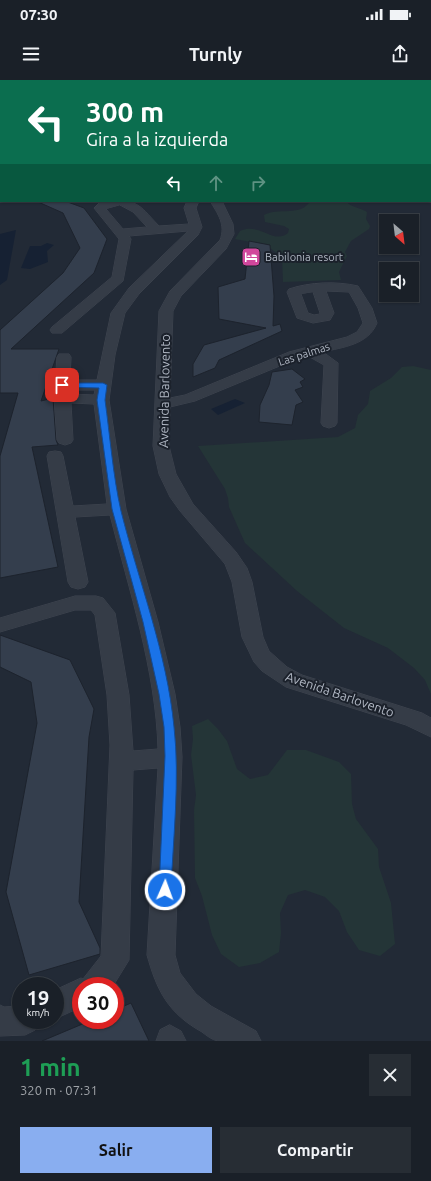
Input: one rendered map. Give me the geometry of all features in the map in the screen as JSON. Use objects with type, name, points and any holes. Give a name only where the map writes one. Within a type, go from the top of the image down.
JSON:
[{"type":"street","points":[[57,330],[118,278],[123,236],[100,208],[103,205],[118,202],[131,204],[156,230]]},
{"type":"street","points":[[193,202],[190,208],[196,220],[194,231],[186,242],[134,291],[118,313],[102,393],[117,509],[148,622],[164,694],[169,727],[170,756],[161,955],[168,980],[186,1004],[201,1016],[246,1041]]},
{"type":"street","name":"Avenida Barlovento","points":[[217,202],[229,224],[230,232],[222,246],[178,290],[170,302],[166,319],[161,446],[163,461],[168,477],[176,493],[187,509],[226,552],[237,567],[243,584],[252,640],[261,658],[275,671],[294,681],[414,719],[431,728]]},
{"type":"street","points":[[123,236],[156,230],[194,231]]},
{"type":"street","points":[[123,236],[194,231]]},
{"type":"street","name":"Las palmas","points":[[163,403],[178,402],[190,398],[309,350],[352,340],[368,330],[370,323],[365,308],[353,289],[318,288]]},
{"type":"street","points":[[309,350],[331,363],[329,424]]},
{"type":"street","points":[[64,357],[62,392],[65,440]]},
{"type":"street","points":[[62,392],[102,393]]},
{"type":"street","points":[[55,456],[78,582]]},
{"type":"street","points":[[66,512],[117,509]]},
{"type":"street","points":[[0,625],[75,603],[96,603],[105,613],[122,718],[115,960],[103,977]]},
{"type":"street","points":[[121,762],[170,756]]},
{"type":"street","points":[[201,1016],[217,1041]]},
{"type":"street","points":[[0,1020],[2,1022],[12,1021]]},
{"type":"shaded area","points":[[309,202],[347,202],[350,205],[367,212],[366,219],[370,226],[369,229],[351,241],[345,252],[347,256],[339,272],[341,280],[283,282],[282,257],[266,245],[235,239],[240,231],[247,229],[254,229],[272,235],[282,236],[288,233],[289,229],[284,226],[265,222],[264,215],[301,209]]},
{"type":"shaded area","points":[[413,366],[431,370],[431,694],[425,680],[414,668],[388,648],[344,628],[297,591],[245,543],[229,507],[225,489],[198,446],[338,437],[355,428],[358,415],[368,404],[370,391],[391,378],[402,367]]},
{"type":"shaded area","points":[[208,719],[227,741],[237,769],[250,779],[268,775],[287,750],[306,750],[339,762],[351,774],[352,804],[356,819],[378,849],[379,867],[391,903],[395,944],[380,956],[359,950],[347,932],[339,911],[325,897],[305,890],[288,895],[280,913],[281,933],[279,952],[260,963],[239,967],[221,954],[212,935],[202,896],[195,878],[194,810],[196,795],[191,755],[193,739],[192,726]]},
{"type":"water","points":[[16,230],[7,280],[0,285],[0,234]]},
{"type":"water","points":[[47,243],[54,245],[47,251],[48,262],[30,269],[21,268],[30,246],[41,246]]},
{"type":"water","points":[[235,399],[245,403],[218,415],[211,409]]},
{"type":"building","points":[[38,202],[68,202],[84,208],[107,239],[94,273],[11,349],[59,349],[41,401],[53,398],[56,440],[58,445],[32,447],[58,567],[0,578],[0,456],[18,393],[0,393],[0,330],[63,273],[80,248],[63,213]]},
{"type":"building","points":[[249,241],[270,245],[274,296],[273,326],[280,324],[282,331],[219,360],[215,368],[193,377],[193,364],[204,345],[266,328],[219,319],[218,287],[245,279]]},
{"type":"building","points":[[292,369],[305,379],[300,382],[303,387],[295,390],[303,402],[296,405],[292,425],[259,422],[260,405],[269,385],[272,372]]},
{"type":"building","points":[[0,635],[70,660],[94,709],[89,737],[79,902],[100,948],[100,954],[29,975],[6,892],[37,723],[31,682],[0,667]]},
{"type":"building","points":[[131,1003],[149,1041],[42,1041],[72,1028],[124,1029],[124,1006]]},
{"type":"place","name":"Babilonia resort","points":[[251,257]]},
{"type":"route","points":[[62,385],[103,385],[101,400],[117,509],[148,622],[164,694],[169,727],[170,756],[165,890]]}]
